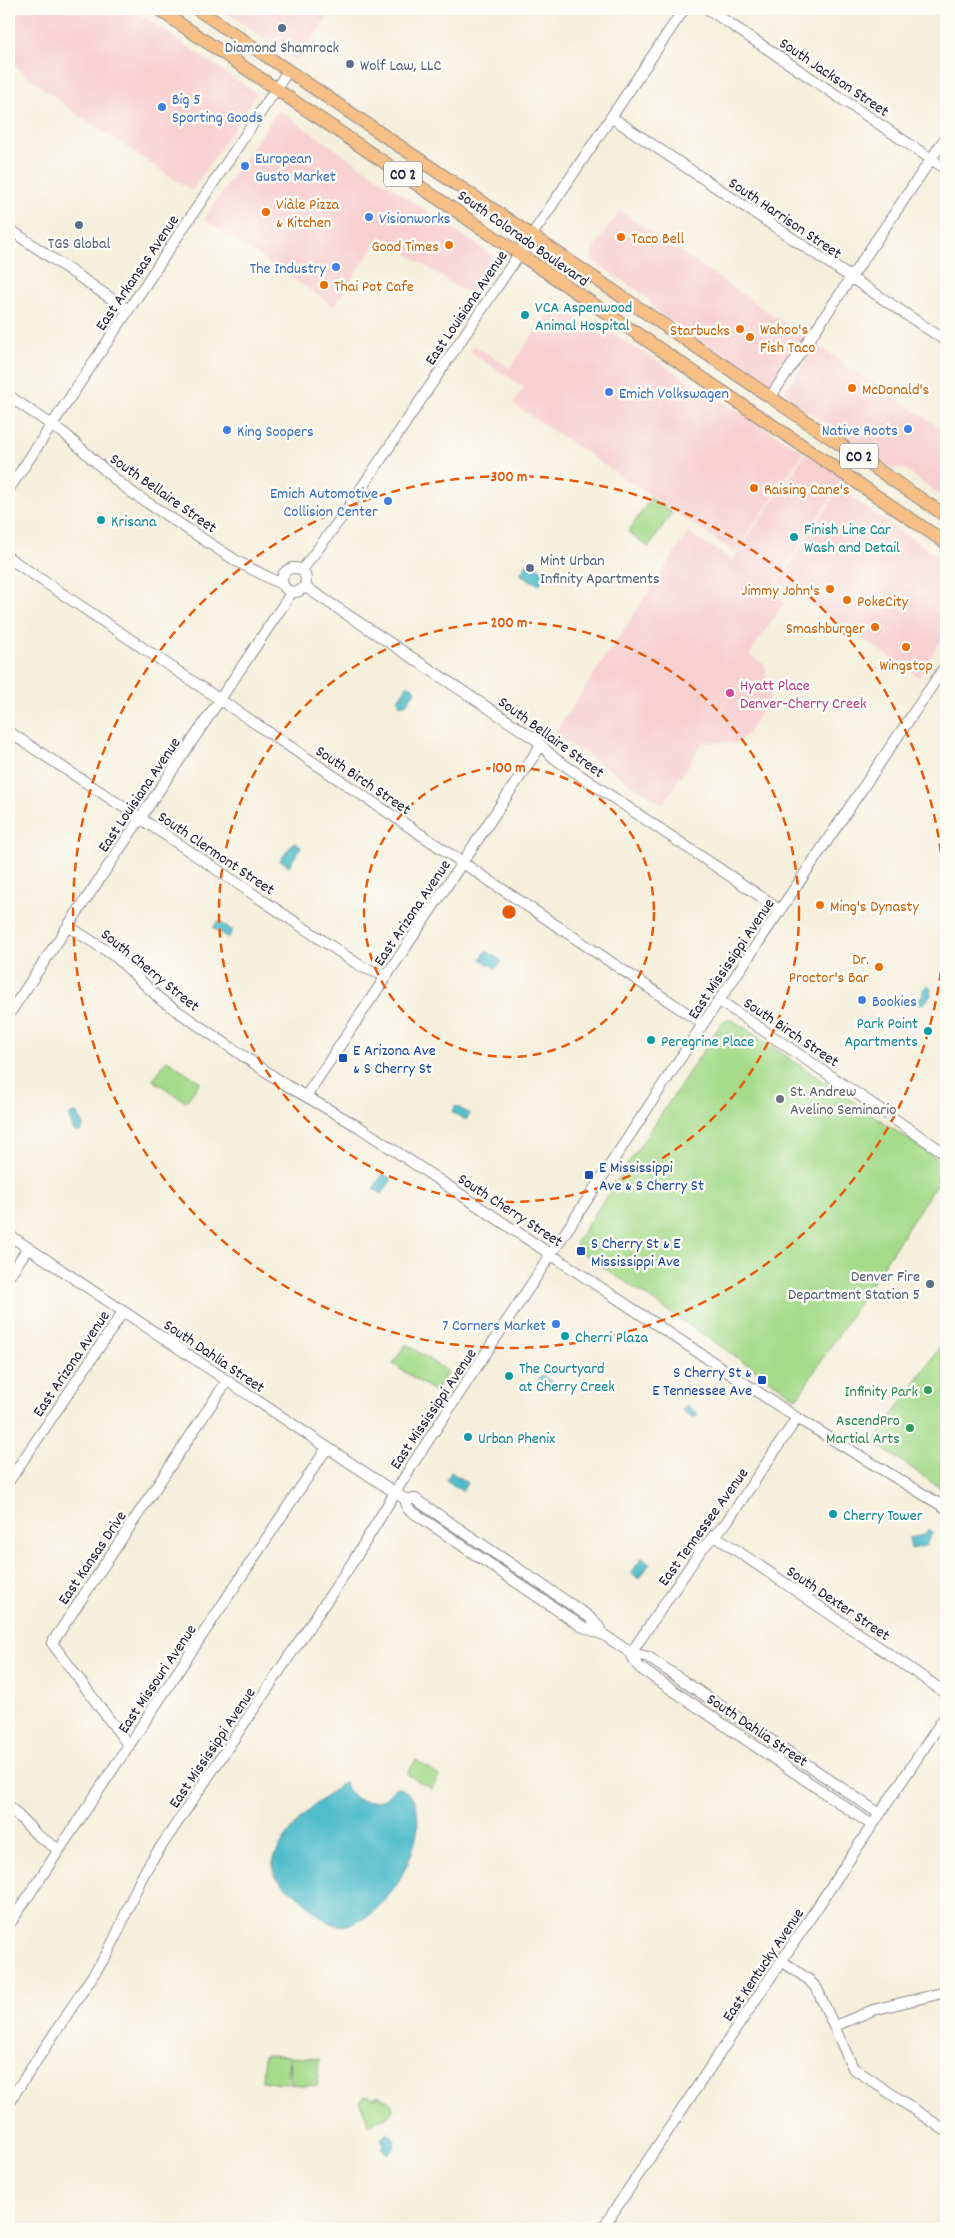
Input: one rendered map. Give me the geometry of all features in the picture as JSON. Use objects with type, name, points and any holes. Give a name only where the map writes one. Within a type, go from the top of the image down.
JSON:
[{"type":"main road","name":"South Colorado Boulevard","points":[[158,9],[946,543]]},
{"type":"main road","name":"South Colorado Boulevard","points":[[197,9],[531,233],[946,516]]},
{"type":"street","name":"East Louisiana Avenue","points":[[302,570],[349,506],[531,233],[684,9]]},
{"type":"street","name":"South Jackson Street","points":[[708,9],[946,169]]},
{"type":"street","name":"East Arkansas Avenue","points":[[9,490],[288,71]]},
{"type":"street","name":"South Harrison Street","points":[[611,117],[946,341]]},
{"type":"street","points":[[771,396],[946,137]]},
{"type":"street","points":[[9,229],[128,310]]},
{"type":"street","name":"South Bellaire Street","points":[[9,396],[52,425],[117,481],[231,558],[287,588]]},
{"type":"street","name":"South Birch Street","points":[[9,558],[703,1024]]},
{"type":"street","points":[[292,568],[302,570],[306,580],[304,586],[297,592],[287,588],[282,580],[284,573],[292,568]]},
{"type":"street","name":"South Bellaire Street","points":[[258,572],[264,570],[284,573]]},
{"type":"street","name":"South Bellaire Street","points":[[304,586],[535,739],[554,758],[690,848],[769,902],[780,912]]},
{"type":"street","name":"East Louisiana Avenue","points":[[9,1014],[219,700],[287,588]]},
{"type":"street","name":"East Mississippi Avenue","points":[[9,2102],[110,1948],[135,1890],[147,1868],[354,1560],[395,1492],[703,1024],[946,665]]},
{"type":"street","name":"South Clermont Street","points":[[9,732],[362,967],[386,976]]},
{"type":"street","name":"East Arizona Avenue","points":[[306,1096],[542,746]]},
{"type":"street","name":"South Cherry Street","points":[[68,926],[116,957],[161,1000],[286,1085],[359,1127],[797,1418],[946,1508]]},
{"type":"street","name":"South Birch Street","points":[[720,1001],[946,1154]]},
{"type":"street","name":"South Dahlia Street","points":[[9,1236],[405,1498],[408,1509],[581,1626],[604,1635],[632,1653],[648,1657],[880,1814]]},
{"type":"street","points":[[9,1276],[28,1248]]},
{"type":"street","name":"East Arizona Avenue","points":[[9,1481],[123,1312]]},
{"type":"street","name":"East Kansas Drive","points":[[129,1746],[52,1643],[227,1381]]},
{"type":"street","name":"East Tennessee Avenue","points":[[632,1653],[701,1550],[726,1523],[797,1418]]},
{"type":"street","name":"East Missouri Avenue","points":[[9,1925],[327,1448]]},
{"type":"street","name":"South Dexter Street","points":[[714,1535],[946,1693]]},
{"type":"street","name":"South Dahlia Street","points":[[632,1653],[635,1662],[640,1668],[872,1825]]},
{"type":"street","name":"East Kentucky Avenue","points":[[602,2229],[946,1715]]},
{"type":"street","points":[[9,1806],[37,1835],[59,1850]]},
{"type":"street","points":[[782,1961],[814,1984],[853,2068],[946,2131]]},
{"type":"street","points":[[835,2026],[872,2010],[946,1992]]},
{"type":"shaded area","points":[[9,9],[132,9],[257,94],[192,191],[82,118],[9,62]]},
{"type":"shaded area","points":[[221,9],[334,9],[297,60]]},
{"type":"shaded area","points":[[278,110],[493,256],[496,264],[473,298],[381,236],[334,306],[204,219]]},
{"type":"shaded area","points":[[620,211],[805,337],[774,382],[767,384],[658,312],[644,295],[591,260],[594,248]]},
{"type":"shaded area","points":[[554,303],[598,333],[602,327],[804,452],[735,552],[513,404],[524,387],[470,352],[474,345],[510,368]]},
{"type":"shaded area","points":[[817,345],[946,432],[946,500],[904,469],[892,469],[788,398],[786,389]]},
{"type":"shaded area","points":[[806,453],[843,478],[772,588],[784,603],[749,655],[765,665],[770,698],[747,735],[736,743],[703,742],[663,804],[554,734],[688,533],[732,560]]},
{"type":"shaded area","points":[[842,485],[859,503],[946,562],[946,631],[919,677],[778,582]]},
{"type":"green space","points":[[651,498],[672,512],[649,547],[628,532]]},
{"type":"green space","name":"Infinity Park","points":[[728,1020],[734,1021],[945,1164],[946,1169],[797,1398],[578,1250],[576,1242],[721,1024]]},
{"type":"green space","points":[[167,1060],[200,1082],[186,1102],[153,1080]]},
{"type":"green space","name":"Infinity Park","points":[[946,1338],[946,1492],[874,1442]]},
{"type":"green space","points":[[406,1344],[448,1372],[435,1392],[393,1364]]},
{"type":"green space","points":[[416,1760],[439,1776],[431,1789],[407,1774]]},
{"type":"green space","points":[[264,2055],[289,2056],[287,2083],[262,2081]]},
{"type":"green space","points":[[291,2057],[319,2059],[317,2086],[290,2084]]},
{"type":"green space","points":[[365,2095],[374,2098],[378,2095],[391,2103],[393,2109],[388,2117],[377,2120],[370,2126],[360,2102]]},
{"type":"water","points":[[529,561],[546,574],[539,585],[520,574]]},
{"type":"water","points":[[407,686],[412,686],[415,691],[405,705],[400,705],[398,700]]},
{"type":"water","points":[[294,842],[301,847],[289,866],[280,860]]},
{"type":"water","points":[[218,921],[233,931],[228,938],[213,928]]},
{"type":"water","points":[[486,951],[502,961],[496,969],[481,959]]},
{"type":"water","points":[[927,985],[932,989],[930,997],[923,1004],[919,1003],[918,999],[923,996],[923,989]]},
{"type":"water","points":[[456,1106],[470,1114],[466,1120],[452,1112]]},
{"type":"water","points":[[72,1113],[78,1114],[83,1127],[80,1132],[74,1131],[69,1118]]},
{"type":"water","points":[[383,1174],[392,1179],[382,1194],[373,1189]]},
{"type":"water","points":[[542,1375],[553,1383],[550,1388],[538,1380]]},
{"type":"water","points":[[686,1405],[698,1414],[694,1419],[682,1410]]},
{"type":"water","points":[[451,1472],[467,1483],[462,1491],[446,1480]]},
{"type":"water","points":[[928,1529],[933,1532],[925,1546],[911,1549],[909,1538],[924,1535]]},
{"type":"water","points":[[642,1558],[650,1563],[639,1579],[631,1573]]},
{"type":"water","points":[[345,1782],[351,1794],[355,1797],[372,1802],[385,1799],[395,1787],[412,1797],[418,1817],[415,1842],[405,1868],[390,1893],[372,1913],[351,1924],[331,1923],[322,1917],[275,1876],[273,1866],[284,1840],[298,1822],[313,1806],[341,1783]]},
{"type":"water","points":[[388,2132],[394,2138],[394,2148],[387,2154],[381,2147],[384,2144],[381,2138]]},
{"type":"place","name":"Diamond Shamrock","points":[[282,28]]},
{"type":"place","name":"Wolf Law, LLC","points":[[350,64]]},
{"type":"place","name":"Big 5 Sporting Goods","points":[[162,107]]},
{"type":"place","name":"European Gusto Market","points":[[245,166]]},
{"type":"place","name":"Viàle Pizza & Kitchen","points":[[266,212]]},
{"type":"place","name":"Visionworks","points":[[369,217]]},
{"type":"place","name":"TGS Global","points":[[79,225]]},
{"type":"place","name":"Taco Bell","points":[[621,237]]},
{"type":"place","name":"Good Times","points":[[449,245]]},
{"type":"place","name":"The Industry","points":[[336,267]]},
{"type":"place","name":"Thai Pot Cafe","points":[[324,285]]},
{"type":"place","name":"VCA Aspenwood Animal Hospital","points":[[525,315]]},
{"type":"place","name":"Starbucks","points":[[740,329]]},
{"type":"place","name":"Wahoo's Fish Taco","points":[[750,337]]},
{"type":"place","name":"McDonald's","points":[[852,388]]},
{"type":"place","name":"Emich Volkswagen","points":[[609,392]]},
{"type":"place","name":"Native Roots","points":[[908,429]]},
{"type":"place","name":"King Soopers","points":[[227,430]]},
{"type":"place","name":"Raising Cane's","points":[[754,488]]},
{"type":"place","name":"Emich Automotive Collision Center","points":[[388,501]]},
{"type":"place","name":"Krisana","points":[[101,520]]},
{"type":"place","name":"Finish Line Car Wash and Detail","points":[[794,537]]},
{"type":"place","name":"Mint Urban Infinity Apartments","points":[[530,568]]},
{"type":"place","name":"Jimmy John's","points":[[830,589]]},
{"type":"place","name":"PokeCity","points":[[847,600]]},
{"type":"place","name":"Smashburger","points":[[875,627]]},
{"type":"place","name":"Wingstop","points":[[906,647]]},
{"type":"place","name":"Hyatt Place Denver-Cherry Creek","points":[[730,693]]},
{"type":"place","name":"Ming's Dynasty","points":[[820,905]]},
{"type":"place","name":"Dr. Proctor's Bar","points":[[879,967]]},
{"type":"place","name":"Bookies","points":[[862,1000]]},
{"type":"place","name":"Park Point Apartments","points":[[928,1031]]},
{"type":"place","name":"Peregrine Place","points":[[651,1040]]},
{"type":"place","name":"E Arizona Ave & S Cherry St","points":[[343,1058]]},
{"type":"place","name":"St. Andrew Avelino Seminario","points":[[780,1099]]},
{"type":"place","name":"E Mississippi Ave & S Cherry St","points":[[589,1175]]},
{"type":"place","name":"S Cherry St & E Mississippi Ave","points":[[581,1251]]},
{"type":"place","name":"Denver Fire Department Station 5","points":[[930,1284]]},
{"type":"place","name":"7 Corners Market","points":[[556,1324]]},
{"type":"place","name":"Cherri Plaza","points":[[565,1336]]},
{"type":"place","name":"The Courtyard at Cherry Creek","points":[[509,1376]]},
{"type":"place","name":"S Cherry St & E Tennessee Ave","points":[[762,1380]]},
{"type":"place","name":"Infinity Park","points":[[928,1390]]},
{"type":"place","name":"AscendPro Martial Arts","points":[[910,1428]]},
{"type":"place","name":"Urban Phenix","points":[[468,1437]]},
{"type":"place","name":"Cherry Tower","points":[[833,1514]]}]
